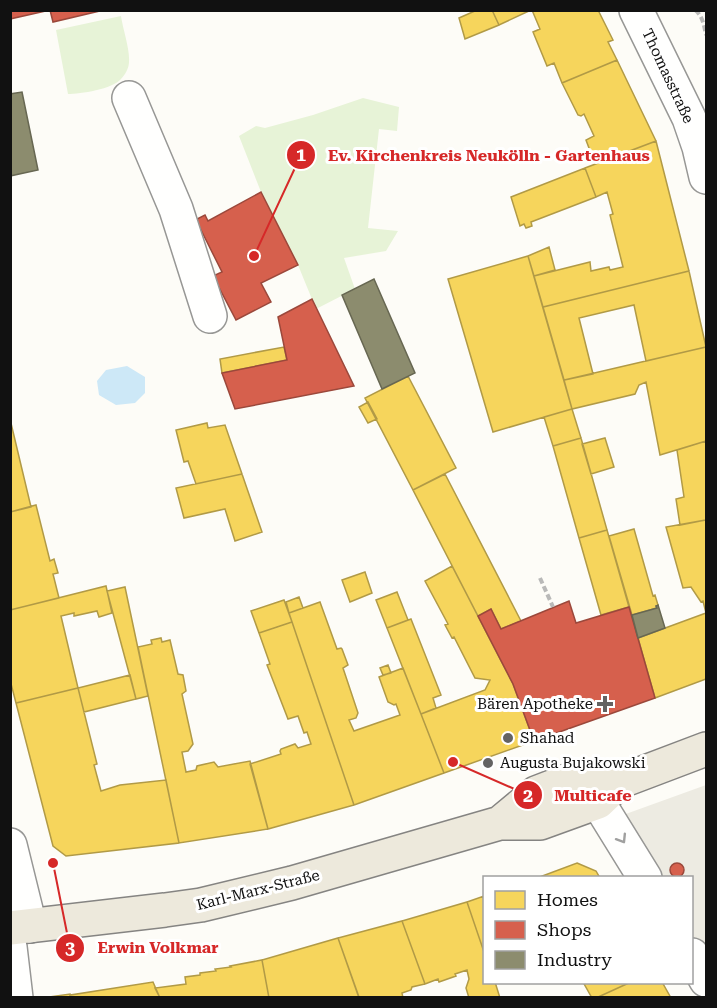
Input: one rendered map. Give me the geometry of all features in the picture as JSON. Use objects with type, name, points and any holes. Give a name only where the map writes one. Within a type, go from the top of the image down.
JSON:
[{"type":"main road","name":"Karl-Marx-Straße","points":[[17,934],[227,899],[292,883],[500,823],[536,793],[580,776],[608,792],[706,749]]},
{"type":"street","name":"Thomasstraße","points":[[636,10],[689,118],[706,177]]},
{"type":"street","points":[[129,98],[176,209],[210,316]]},
{"type":"street","points":[[608,792],[644,876]]},
{"type":"street","points":[[10,845],[17,934],[16,998]]},
{"type":"street","points":[[693,958],[706,980]]},
{"type":"path","points":[[695,10],[705,26],[706,35]]},
{"type":"path","points":[[540,578],[553,607]]},
{"type":"green space","points":[[121,16],[129,57],[124,76],[111,86],[68,94],[56,30]]},
{"type":"green space","points":[[363,98],[399,107],[397,131],[379,129],[368,228],[398,231],[386,251],[344,258],[355,289],[316,309],[298,265],[261,192],[239,136],[256,126],[265,128]]},
{"type":"shaded area","points":[[706,785],[706,960],[693,937],[693,876],[656,876],[623,815]]},
{"type":"water","points":[[127,366],[145,377],[145,393],[135,403],[116,405],[99,395],[97,381],[106,370]]},
{"type":"building: Homes","points":[[477,10],[492,10],[499,25],[465,39],[459,18]]},
{"type":"building: Homes","points":[[492,10],[531,10],[499,25]]},
{"type":"building: Homes","points":[[532,10],[598,10],[613,40],[608,42],[617,60],[562,83],[554,63],[547,66],[533,32],[540,29]]},
{"type":"building: Homes","points":[[617,60],[656,141],[595,164],[586,140],[594,136],[584,114],[578,115],[562,83]]},
{"type":"building: Homes","points":[[656,141],[689,271],[543,307],[534,276],[590,262],[591,271],[623,267],[610,215],[613,214],[607,192],[596,197],[585,168]]},
{"type":"building: Homes","points":[[585,168],[596,197],[531,222],[532,226],[526,228],[524,224],[520,226],[511,197]]},
{"type":"building: Homes","points":[[549,247],[555,270],[534,276],[528,256]]},
{"type":"building: Homes","points":[[528,256],[572,409],[493,432],[448,279]]},
{"type":"building: Homes","points":[[689,271],[706,347],[646,361],[634,305],[579,318],[593,374],[564,380],[543,307]]},
{"type":"building: Homes","points":[[284,347],[287,360],[222,373],[220,359]]},
{"type":"building: Homes","points":[[706,347],[706,441],[660,455],[646,382],[639,385],[635,394],[572,409],[564,380]]},
{"type":"building: Homes","points":[[408,376],[456,468],[413,490],[365,398]]},
{"type":"building: Homes","points":[[368,402],[377,419],[368,423],[359,407]]},
{"type":"building: Homes","points":[[572,409],[581,438],[553,446],[544,417]]},
{"type":"building: Homes","points":[[10,419],[31,507],[10,512]]},
{"type":"building: Homes","points":[[207,423],[208,428],[225,425],[242,474],[196,484],[188,461],[184,462],[176,430]]},
{"type":"building: Homes","points":[[581,438],[607,530],[579,538],[553,446]]},
{"type":"building: Homes","points":[[605,438],[614,467],[591,474],[582,444]]},
{"type":"building: Homes","points":[[706,441],[706,520],[680,525],[676,499],[684,497],[677,450]]},
{"type":"building: Homes","points":[[242,474],[262,532],[235,541],[225,509],[184,518],[176,488]]},
{"type":"building: Homes","points":[[445,474],[521,621],[501,629],[491,609],[478,616],[413,490]]},
{"type":"building: Homes","points":[[36,505],[50,561],[54,559],[58,573],[53,574],[59,598],[10,610],[10,512]]},
{"type":"building: Homes","points":[[706,520],[706,613],[703,601],[701,602],[691,587],[683,588],[666,527]]},
{"type":"building: Homes","points":[[634,529],[653,596],[655,595],[658,605],[657,608],[632,615],[609,536]]},
{"type":"building: Homes","points":[[607,530],[629,607],[601,615],[579,538]]},
{"type":"building: Homes","points":[[452,566],[513,684],[534,741],[444,773],[421,714],[485,690],[490,680],[475,678],[454,637],[452,638],[445,625],[448,624],[425,581]]},
{"type":"building: Homes","points":[[365,572],[372,593],[350,602],[342,580]]},
{"type":"building: Homes","points":[[106,586],[112,613],[99,617],[97,611],[61,616],[78,688],[16,703],[10,680],[10,610]]},
{"type":"building: Homes","points":[[125,587],[148,696],[136,699],[107,591]]},
{"type":"building: Homes","points":[[397,592],[408,620],[387,628],[376,600]]},
{"type":"building: Homes","points":[[299,597],[303,608],[289,613],[286,602]]},
{"type":"building: Homes","points":[[284,600],[292,622],[259,633],[251,611]]},
{"type":"building: Homes","points":[[320,602],[337,649],[342,649],[348,665],[343,668],[358,713],[356,718],[349,720],[354,731],[400,715],[396,704],[388,702],[379,677],[403,668],[444,773],[354,805],[289,613]]},
{"type":"building: Homes","points":[[706,613],[706,679],[655,698],[638,638]]},
{"type":"building: Homes","points":[[411,619],[441,695],[433,698],[436,708],[421,714],[387,628]]},
{"type":"building: Homes","points":[[292,622],[354,805],[268,829],[250,764],[281,754],[281,749],[295,744],[298,748],[311,744],[298,716],[288,719],[267,665],[270,664],[259,633]]},
{"type":"building: Homes","points":[[161,638],[162,642],[170,640],[178,674],[183,675],[186,691],[182,694],[193,744],[188,751],[182,752],[186,772],[196,770],[197,766],[214,762],[218,767],[250,761],[268,829],[179,843],[138,647],[152,644],[151,640]]},
{"type":"building: Homes","points":[[388,665],[391,673],[383,675],[380,668]]},
{"type":"building: Homes","points":[[130,675],[136,699],[84,712],[78,688]]},
{"type":"building: Homes","points":[[78,688],[97,764],[94,765],[101,791],[120,785],[166,780],[179,843],[66,856],[53,846],[16,703]]},
{"type":"building: Homes","points":[[577,863],[596,871],[599,876],[542,876]]},
{"type":"building: Homes","points":[[483,896],[483,949],[467,902]]},
{"type":"building: Homes","points":[[467,902],[483,949],[483,984],[496,984],[500,998],[469,998],[466,988],[469,979],[467,970],[439,982],[438,979],[425,984],[402,921]]},
{"type":"building: Homes","points":[[402,921],[425,984],[412,987],[411,990],[402,993],[403,998],[359,998],[338,938]]},
{"type":"building: Homes","points":[[338,938],[359,997],[269,998],[262,960]]},
{"type":"building: Homes","points":[[262,960],[269,998],[160,998],[155,988],[186,984],[185,977]]},
{"type":"building: Homes","points":[[153,982],[160,998],[42,998],[70,995]]},
{"type":"building: Homes","points":[[584,984],[627,984],[596,998],[592,998]]},
{"type":"building: Homes","points":[[627,984],[663,984],[671,998],[596,998]]},
{"type":"building: Shops","points":[[10,10],[50,10],[10,19]]},
{"type":"building: Shops","points":[[50,10],[104,10],[53,22]]},
{"type":"building: Shops","points":[[261,192],[298,265],[261,283],[271,302],[236,320],[213,276],[222,272],[199,226],[196,228],[193,221],[205,215],[208,221]]},
{"type":"building: Shops","points":[[312,299],[354,386],[235,409],[222,373],[287,360],[278,317]]},
{"type":"building: Shops","points":[[569,601],[576,623],[629,607],[655,698],[534,741],[513,684],[478,616],[491,609],[501,629]]},
{"type":"building: Shops","points":[[677,863],[683,867],[682,875],[672,875],[670,870],[672,865]]},
{"type":"building: Industry","points":[[22,92],[38,170],[10,176],[10,94]]},
{"type":"building: Industry","points":[[374,279],[415,373],[382,389],[342,295]]},
{"type":"building: Industry","points":[[658,605],[665,628],[638,638],[632,615],[657,608]]},
{"type":"place","name":"Ev. Kirchenkreis Neukölln - Gartenhaus","points":[[254,256]]},
{"type":"place","name":"Bären Apotheke","points":[[605,704]]},
{"type":"place","name":"Shahad","points":[[508,738]]},
{"type":"place","name":"Multicafe","points":[[453,762]]},
{"type":"place","name":"Augusta Bujakowski","points":[[488,763]]},
{"type":"place","name":"Erwin Volkmar","points":[[53,863]]}]
